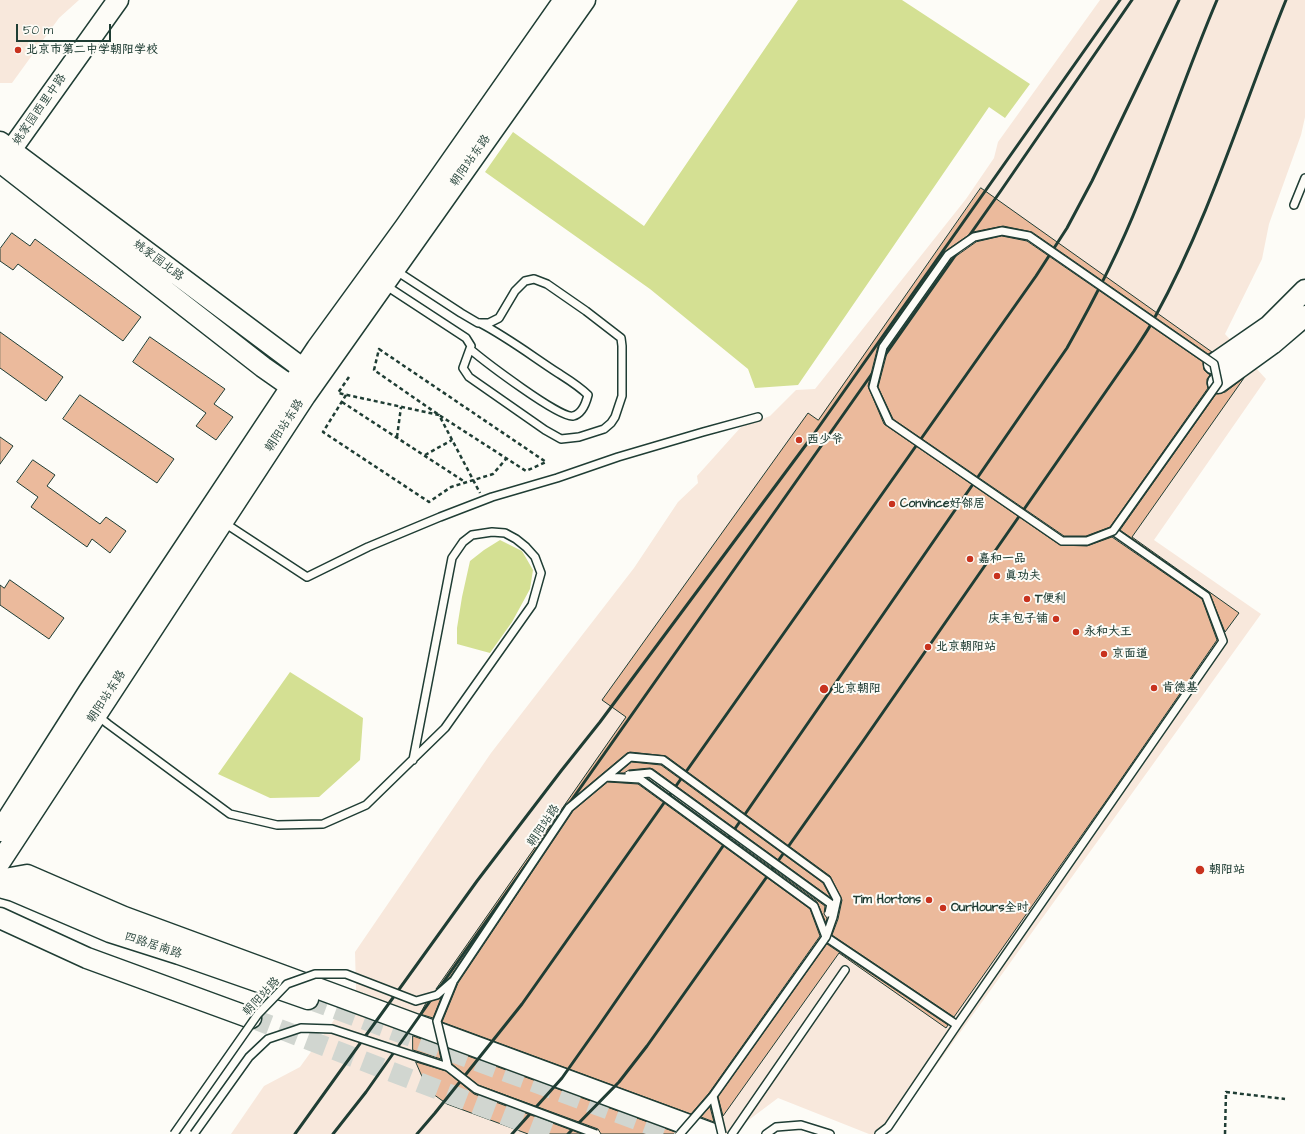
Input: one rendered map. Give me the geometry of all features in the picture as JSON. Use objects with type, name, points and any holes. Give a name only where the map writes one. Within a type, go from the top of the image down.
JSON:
[{"type":"main road","name":"姚家园西里中路","points":[[2,150],[103,0]]},
{"type":"main road","name":"姚家园西里中路","points":[[2,150],[118,0]]},
{"type":"main road","name":"朝阳站东路","points":[[310,375],[317,348],[405,227],[564,0]]},
{"type":"main road","name":"朝阳站东路","points":[[0,862],[89,709],[298,392],[310,375],[390,277],[585,0]]},
{"type":"main road","name":"姚家园北路","points":[[2,150],[310,375]]},
{"type":"main road","name":"姚家园北路","points":[[2,150],[298,392]]},
{"type":"main road","points":[[1216,373],[1269,326],[1305,290]]},
{"type":"main road","points":[[1216,373],[1272,344],[1305,316]]},
{"type":"main road","name":"朝阳站东路","points":[[0,831],[222,522],[298,392]]},
{"type":"main road","points":[[0,880],[27,875],[124,917],[713,1134]]},
{"type":"main road","name":"四路居南路","points":[[0,887],[14,891],[110,932],[179,954],[308,999]]},
{"type":"main road","points":[[0,918],[87,958],[251,1018]]},
{"type":"lane","points":[[1294,205],[1305,178]]},
{"type":"lane","points":[[1002,231],[1029,236],[1216,373],[1113,531],[1087,541],[1062,540],[889,422],[873,387],[883,347],[948,255],[974,237],[1002,231]]},
{"type":"lane","points":[[390,277],[466,338],[471,346],[464,368],[469,377],[528,419],[561,439],[579,437],[604,429],[611,423],[615,417],[622,396],[621,338],[586,311],[547,284],[534,279],[525,281],[515,291],[499,318],[489,323],[478,323]]},
{"type":"lane","points":[[390,277],[461,313],[532,354],[578,385],[588,395],[586,404],[580,412],[572,416],[563,414],[548,406],[485,362],[470,349]]},
{"type":"lane","points":[[222,522],[307,578],[368,547],[484,500],[557,478],[618,456],[758,417]]},
{"type":"lane","points":[[879,1134],[888,1127],[1223,641],[1206,596],[1113,531]]},
{"type":"lane","points":[[89,709],[230,814],[277,824],[323,824],[366,805],[413,760],[445,728],[532,605],[541,573],[535,557],[516,539],[505,534],[492,532],[472,535],[463,542],[452,558],[413,760]]},
{"type":"lane","name":"朝阳站路","points":[[174,1134],[258,1014],[287,984],[316,974],[346,974],[416,1001],[437,995],[454,980],[569,808],[630,757],[663,760],[827,880],[837,899],[826,937]]},
{"type":"lane","points":[[606,777],[650,773],[831,904],[826,937],[713,1096],[680,1134]]},
{"type":"lane","points":[[606,777],[640,779],[814,906],[826,937],[957,1025]]},
{"type":"lane","points":[[732,1134],[845,970]]},
{"type":"lane","points":[[448,1067],[437,1021],[454,980]]},
{"type":"lane","points":[[194,1134],[249,1057],[268,1039],[301,1028],[332,1028],[448,1067],[476,1089],[596,1134]]},
{"type":"lane","points":[[713,1096],[722,1134]]},
{"type":"lane","points":[[766,1134],[776,1127],[801,1125],[830,1134]]},
{"type":"path","points":[[379,349],[546,462],[526,471],[506,459],[374,370],[379,349]]},
{"type":"path","points":[[349,377],[338,393],[439,415]]},
{"type":"path","points":[[346,395],[323,432],[429,502],[450,487],[493,474],[506,459]]},
{"type":"path","points":[[342,402],[465,482]]},
{"type":"path","points":[[397,437],[402,407]]},
{"type":"path","points":[[439,415],[484,500]]},
{"type":"path","points":[[424,455],[452,440]]},
{"type":"path","points":[[1225,1134],[1226,1092],[1284,1099]]},
{"type":"shaded area","name":"北京市第二中学朝阳学校","points":[[0,0],[79,0],[59,18],[12,83],[0,83]]},
{"type":"shaded area","name":"北京朝阳站","points":[[1100,0],[1305,0],[1305,117],[1301,135],[1269,224],[1262,259],[1225,334],[1266,379],[1154,540],[1261,614],[887,1134],[869,1134],[778,1098],[730,1134],[231,1134],[264,1086],[300,1067],[355,991],[355,952],[491,753],[634,568],[678,502],[698,483],[697,476],[741,427],[770,416],[796,390],[815,389],[966,199],[994,158],[998,142]]},
{"type":"green space","points":[[798,0],[902,0],[1030,84],[1005,118],[989,107],[798,385],[755,388],[748,369],[650,289],[485,172],[513,132],[644,226]]},
{"type":"green space","points":[[500,540],[522,551],[533,570],[530,589],[512,622],[490,653],[457,644],[457,628],[470,561]]},
{"type":"green space","points":[[290,672],[363,718],[360,760],[319,797],[270,798],[218,774]]},
{"type":"building","points":[[981,188],[1212,352],[1208,354],[1032,232],[1003,226],[973,232],[944,252],[878,346],[868,386],[884,424],[1060,545],[1087,546],[1112,537],[1202,599],[1217,640],[954,1017],[832,935],[838,919],[842,900],[830,876],[666,756],[630,752],[565,805],[450,977],[436,989],[626,717],[602,700],[808,413],[818,420]]},
{"type":"building","points":[[12,233],[30,246],[35,239],[141,317],[123,341],[18,264],[13,270],[0,261],[0,249]]},
{"type":"building","points":[[1002,236],[1027,241],[1203,362],[1204,370],[1210,375],[1207,379],[1208,388],[1110,527],[1086,536],[1064,536],[893,419],[878,387],[888,349],[952,259],[976,242]]},
{"type":"building","points":[[0,332],[63,377],[46,401],[0,368]]},
{"type":"building","points":[[150,337],[225,389],[214,404],[233,417],[216,440],[196,426],[206,413],[133,362]]},
{"type":"building","points":[[1244,378],[1132,537],[1239,613],[1225,632],[1209,592],[1120,530],[1216,394],[1225,392]]},
{"type":"building","points":[[80,395],[174,459],[157,483],[63,419]]},
{"type":"building","points":[[0,437],[13,446],[0,464]]},
{"type":"building","points":[[33,460],[55,475],[47,486],[100,524],[106,517],[126,531],[110,553],[92,539],[87,547],[31,507],[38,497],[17,482]]},
{"type":"building","points":[[10,580],[64,618],[49,639],[0,605],[0,585],[4,588]]},
{"type":"building","points":[[632,762],[661,765],[823,883],[831,898],[653,769],[629,770],[624,773],[619,773]]},
{"type":"building","points":[[647,778],[825,906],[824,914],[827,918],[826,923],[817,902]]},
{"type":"building","points":[[608,782],[638,784],[810,909],[820,936],[709,1093],[691,1114],[442,1022],[458,983],[573,811]]},
{"type":"building","points":[[827,944],[948,1025],[946,1028],[839,953],[723,1116],[718,1097]]},
{"type":"building","points":[[441,998],[433,1018],[420,1014],[426,1003]]},
{"type":"building","points":[[413,1036],[438,1045],[441,1059],[413,1050]]},
{"type":"building","points":[[449,1049],[675,1132],[675,1134],[601,1134],[598,1129],[478,1085],[452,1064]]},
{"type":"building","points":[[416,1062],[446,1071],[474,1094],[582,1134],[528,1134],[447,1104],[433,1094],[424,1081]]},
{"type":"building","points":[[710,1107],[714,1122],[701,1117]]},
{"type":"tunnel","points":[[308,999],[675,1134]]},
{"type":"tunnel","points":[[251,1018],[554,1134]]},
{"type":"railway","points":[[295,1134],[477,881],[600,722],[811,438],[1120,0]]},
{"type":"railway","points":[[333,1134],[366,1092],[1000,192],[1132,0]]},
{"type":"railway","points":[[417,1134],[522,1004],[1036,276],[1067,228],[1092,181],[1179,0]]},
{"type":"railway","points":[[512,1134],[562,1078],[1067,348],[1106,276],[1123,239],[1217,0]]},
{"type":"railway","points":[[568,1134],[619,1082],[647,1046],[863,741],[1148,330],[1175,279],[1193,240],[1225,161],[1286,0]]},
{"type":"place","name":"北京市第二中学朝阳学校","points":[[18,50]]},
{"type":"place","name":"西少爷","points":[[799,440]]},
{"type":"place","name":"Convince好邻居","points":[[892,504]]},
{"type":"place","name":"嘉和一品","points":[[970,559]]},
{"type":"place","name":"真功夫","points":[[997,576]]},
{"type":"place","name":"T便利","points":[[1027,599]]},
{"type":"place","name":"庆丰包子铺","points":[[1056,619]]},
{"type":"place","name":"永和大王","points":[[1076,632]]},
{"type":"place","name":"北京朝阳站","points":[[928,647]]},
{"type":"place","name":"京面道","points":[[1104,654]]},
{"type":"place","name":"肯德基","points":[[1154,688]]},
{"type":"place","name":"北京朝阳","points":[[824,689]]},
{"type":"place","name":"朝阳站","points":[[1200,870]]},
{"type":"place","name":"Tim Hortons","points":[[929,900]]},
{"type":"place","name":"OurHours全时","points":[[943,908]]}]
